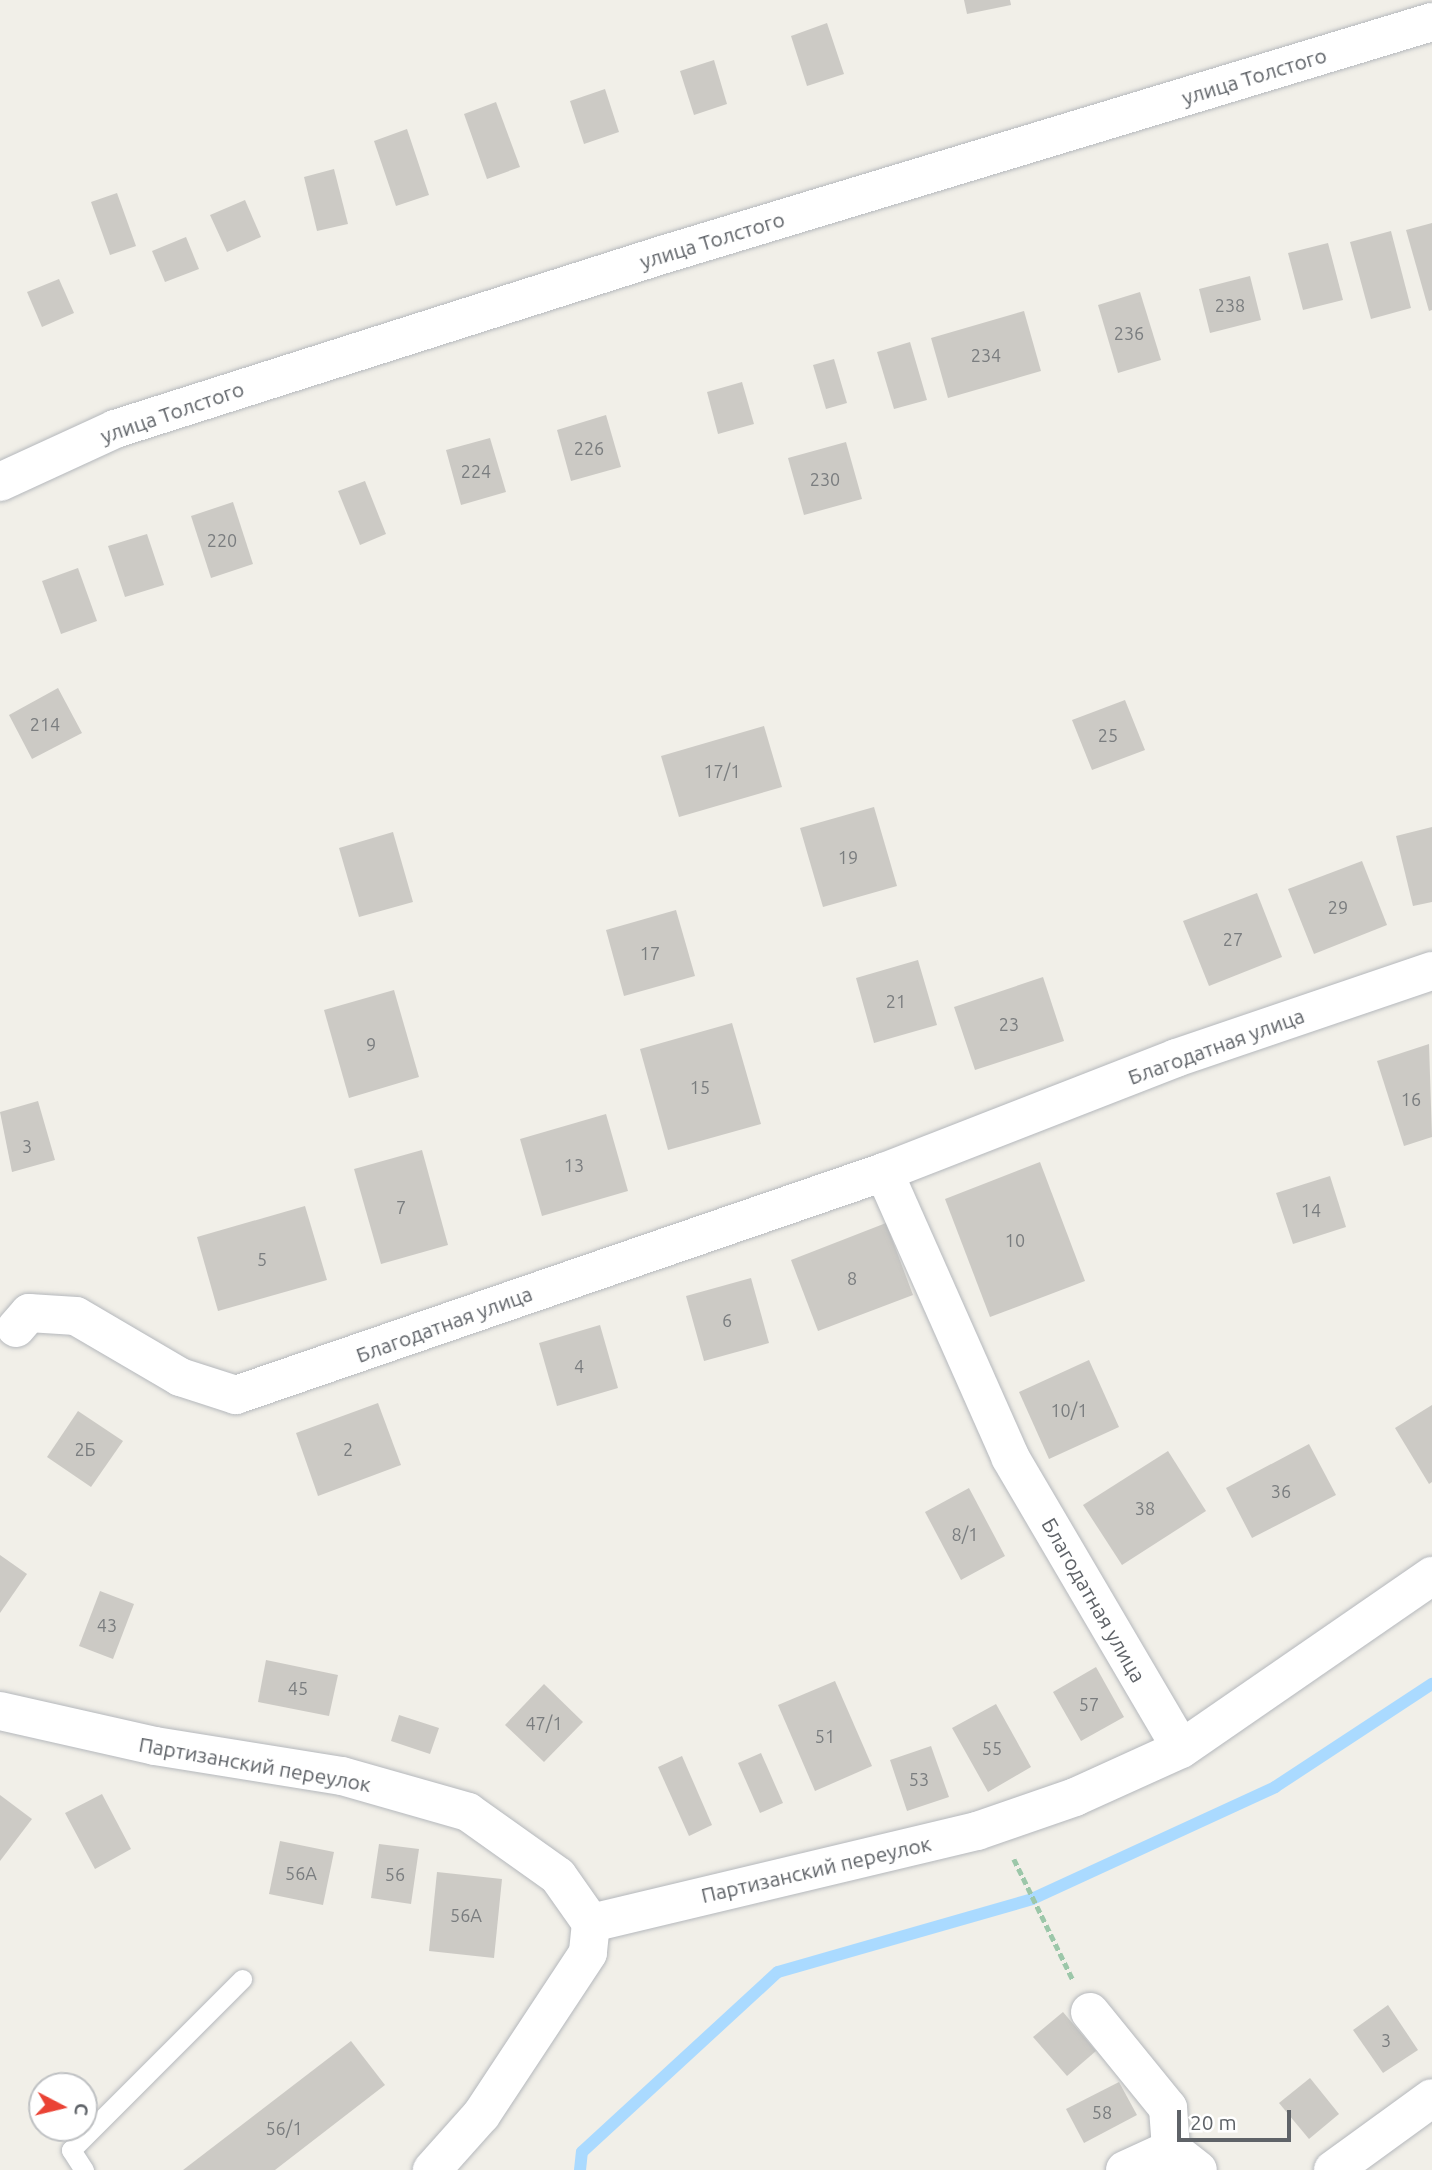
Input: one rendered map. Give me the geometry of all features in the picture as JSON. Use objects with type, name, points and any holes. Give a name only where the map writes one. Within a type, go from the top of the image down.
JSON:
[{"type":"street","name":"улица Толстого","points":[[0,482],[115,429],[662,256],[1432,22]]},
{"type":"street","name":"Благодатная улица","points":[[16,1328],[29,1312],[76,1316],[180,1377],[236,1395],[884,1172],[1176,1058],[1432,971]]},
{"type":"street","name":"Благодатная улица","points":[[884,1172],[1010,1457],[1181,1749]]},
{"type":"street","points":[[1181,1749],[1432,1576]]},
{"type":"street","name":"Партизанский переулок","points":[[0,1711],[155,1746],[342,1776],[468,1812],[558,1876],[592,1923],[999,1823],[1075,1797],[1181,1749]]},
{"type":"street","points":[[432,2170],[481,2115],[588,1953],[592,1923]]},
{"type":"street","points":[[1090,2012],[1168,2108],[1185,2159],[1125,2170]]},
{"type":"street","points":[[1333,2170],[1432,2098]]},
{"type":"lane","points":[[84,2170],[71,2150],[242,1979]]},
{"type":"path","points":[[999,1823],[1090,2012]]},
{"type":"building","points":[[964,0],[1010,0],[1011,5],[967,14]]},
{"type":"building","points":[[827,23],[844,74],[807,86],[791,36]]},
{"type":"building","points":[[714,60],[727,104],[694,115],[680,71]]},
{"type":"building","points":[[605,89],[619,132],[584,144],[570,101]]},
{"type":"building","points":[[496,102],[520,167],[487,179],[464,114]]},
{"type":"building","points":[[407,129],[429,195],[396,206],[374,141]]},
{"type":"building","points":[[334,169],[348,224],[317,231],[304,177]]},
{"type":"building","points":[[117,193],[136,246],[110,255],[91,202]]},
{"type":"building","points":[[245,200],[261,237],[227,252],[210,215]]},
{"type":"building","points":[[1432,223],[1432,310],[1429,311],[1406,230]]},
{"type":"building","points":[[1391,231],[1411,308],[1371,319],[1350,242]]},
{"type":"building","points":[[186,237],[199,269],[165,282],[152,251]]},
{"type":"building","points":[[1328,243],[1343,300],[1303,310],[1288,253]]},
{"type":"building","points":[[1250,276],[1261,320],[1210,333],[1199,289]]},
{"type":"building","points":[[59,279],[74,313],[42,327],[27,292]]},
{"type":"building","points":[[1140,292],[1161,360],[1118,373],[1098,305]]},
{"type":"building","points":[[1024,311],[1041,371],[948,398],[931,338]]},
{"type":"building","points":[[910,342],[927,400],[894,409],[877,352]]},
{"type":"building","points":[[834,359],[847,403],[826,409],[813,365]]},
{"type":"building","points":[[742,382],[754,424],[718,434],[707,392]]},
{"type":"building","points":[[606,415],[621,467],[571,481],[557,430]]},
{"type":"building","points":[[490,438],[506,492],[461,505],[446,450]]},
{"type":"building","points":[[846,442],[862,499],[804,515],[788,458]]},
{"type":"building","points":[[365,481],[386,534],[360,545],[338,491]]},
{"type":"building","points":[[233,502],[253,564],[211,578],[191,516]]},
{"type":"building","points":[[147,534],[164,585],[125,597],[108,546]]},
{"type":"building","points":[[78,568],[97,621],[61,634],[42,581]]},
{"type":"building","points":[[58,688],[82,733],[32,759],[9,715]]},
{"type":"building","points":[[1125,700],[1145,750],[1092,770],[1072,720]]},
{"type":"building","points":[[764,726],[782,787],[679,817],[661,756]]},
{"type":"building","points":[[874,807],[897,886],[823,907],[800,828]]},
{"type":"building","points":[[1432,827],[1432,902],[1413,906],[1396,836]]},
{"type":"building","points":[[393,832],[413,902],[359,917],[339,848]]},
{"type":"building","points":[[1362,861],[1387,925],[1314,954],[1288,889]]},
{"type":"building","points":[[1257,893],[1282,957],[1209,986],[1183,921]]},
{"type":"building","points":[[676,910],[695,976],[624,996],[606,930]]},
{"type":"building","points":[[918,960],[937,1025],[874,1043],[856,978]]},
{"type":"building","points":[[1043,977],[1064,1041],[975,1070],[954,1007]]},
{"type":"building","points":[[394,990],[419,1077],[349,1098],[324,1010]]},
{"type":"building","points":[[732,1023],[761,1124],[668,1150],[640,1049]]},
{"type":"building","points":[[1429,1044],[1432,1137],[1404,1146],[1377,1061]]},
{"type":"building","points":[[38,1101],[55,1160],[12,1172],[0,1112]]},
{"type":"building","points":[[606,1114],[628,1191],[542,1216],[520,1139]]},
{"type":"building","points":[[422,1150],[448,1245],[381,1264],[354,1169]]},
{"type":"building","points":[[1040,1162],[1085,1281],[990,1317],[945,1199]]},
{"type":"building","points":[[1330,1176],[1346,1227],[1293,1244],[1276,1193]]},
{"type":"building","points":[[305,1206],[327,1280],[218,1311],[197,1237]]},
{"type":"building","points":[[886,1223],[913,1295],[818,1331],[791,1260]]},
{"type":"building","points":[[751,1278],[769,1343],[704,1361],[686,1296]]},
{"type":"building","points":[[600,1325],[618,1388],[557,1406],[539,1343]]},
{"type":"building","points":[[1089,1360],[1119,1427],[1049,1459],[1019,1392]]},
{"type":"building","points":[[378,1403],[401,1465],[318,1496],[296,1433]]},
{"type":"building","points":[[1432,1405],[1432,1482],[1429,1484],[1395,1428]]},
{"type":"building","points":[[78,1411],[123,1441],[91,1487],[47,1457]]},
{"type":"building","points":[[1309,1444],[1336,1495],[1252,1538],[1226,1488]]},
{"type":"building","points":[[1168,1451],[1206,1511],[1122,1565],[1083,1505]]},
{"type":"building","points":[[969,1488],[1005,1556],[961,1580],[925,1512]]},
{"type":"building","points":[[0,1555],[27,1574],[0,1613]]},
{"type":"building","points":[[100,1591],[134,1604],[113,1659],[79,1646]]},
{"type":"building","points":[[266,1660],[338,1675],[329,1716],[258,1702]]},
{"type":"building","points":[[1096,1667],[1124,1717],[1081,1741],[1053,1692]]},
{"type":"building","points":[[835,1681],[872,1766],[815,1791],[778,1705]]},
{"type":"building","points":[[544,1684],[583,1722],[544,1762],[505,1725]]},
{"type":"building","points":[[996,1704],[1031,1767],[988,1792],[952,1728]]},
{"type":"building","points":[[399,1715],[439,1728],[430,1754],[391,1741]]},
{"type":"building","points":[[931,1746],[949,1797],[907,1811],[890,1760]]},
{"type":"building","points":[[761,1753],[783,1803],[760,1813],[738,1763]]},
{"type":"building","points":[[682,1756],[712,1825],[689,1836],[658,1767]]},
{"type":"building","points":[[102,1794],[131,1849],[95,1869],[65,1813]]},
{"type":"building","points":[[0,1795],[32,1819],[0,1861]]},
{"type":"building","points":[[280,1841],[334,1852],[323,1905],[269,1894]]},
{"type":"building","points":[[379,1844],[419,1849],[411,1904],[371,1898]]},
{"type":"building","points":[[437,1872],[502,1879],[494,1958],[429,1951]]},
{"type":"building","points":[[1388,2005],[1418,2050],[1383,2073],[1353,2030]]},
{"type":"building","points":[[1063,2012],[1096,2051],[1067,2076],[1033,2037]]},
{"type":"building","points":[[351,2041],[385,2085],[275,2170],[183,2170]]},
{"type":"building","points":[[1310,2078],[1339,2114],[1309,2139],[1279,2103]]},
{"type":"building","points":[[1119,2082],[1137,2115],[1084,2143],[1066,2109]]},
{"type":"waterway","points":[[580,2170],[582,2152],[778,1972],[1032,1899],[1275,1787],[1432,1684]]}]
